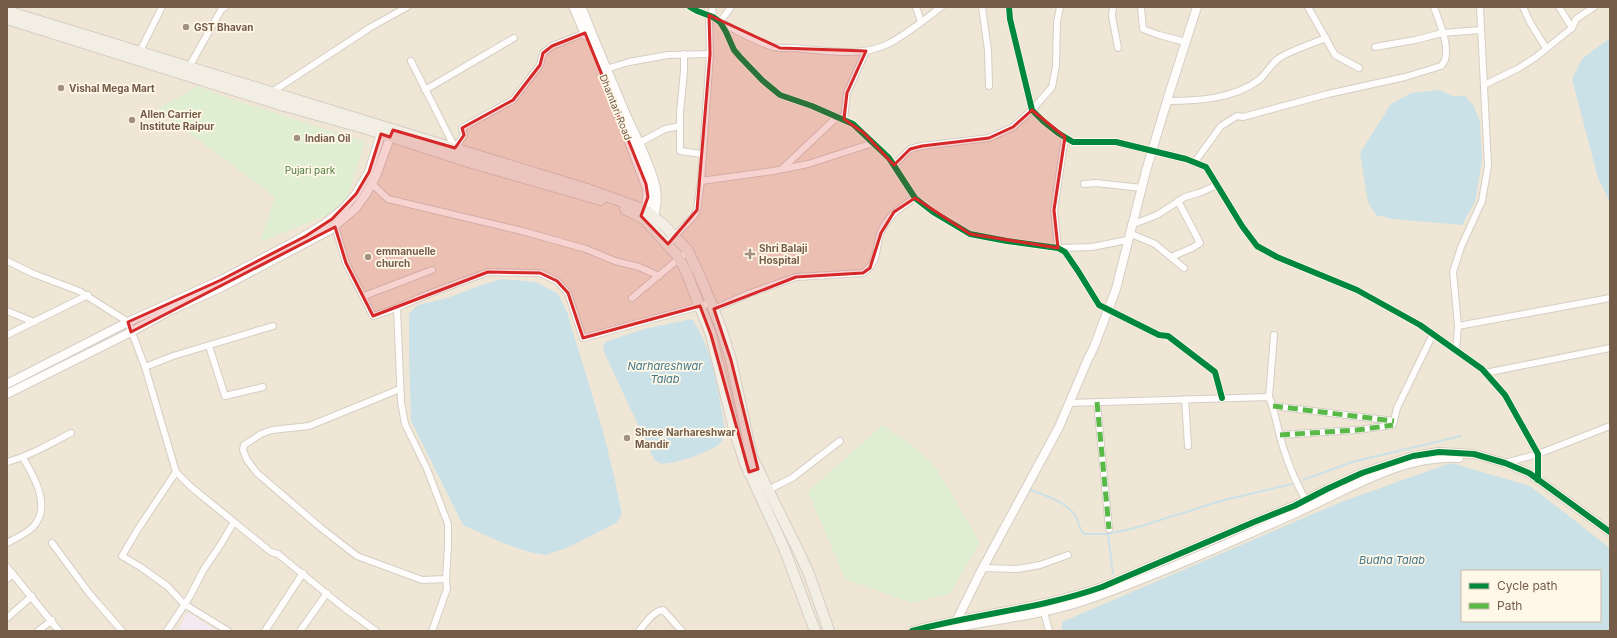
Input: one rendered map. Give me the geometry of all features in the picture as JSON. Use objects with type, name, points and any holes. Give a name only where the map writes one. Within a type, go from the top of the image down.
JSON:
[{"type":"main road","name":"Dhamtari Road","points":[[574,7],[618,111],[646,184],[648,197],[647,217]]},
{"type":"main road","name":"Dhamtari Road","points":[[581,7],[606,69],[647,162],[655,187],[656,203],[647,217]]},
{"type":"main road","points":[[7,11],[272,92],[472,163],[607,202],[647,217]]},
{"type":"main road","points":[[7,19],[281,105],[455,148],[587,189],[647,217],[671,240],[688,251],[722,328],[752,457],[753,470],[768,490],[804,562],[829,631]]},
{"type":"main road","points":[[671,240],[685,269],[711,335],[735,433],[753,470],[815,631]]},
{"type":"street","points":[[140,51],[162,7]]},
{"type":"street","points":[[189,67],[221,10],[225,7]]},
{"type":"street","points":[[272,92],[371,27],[407,7]]},
{"type":"street","points":[[690,7],[770,46],[826,52],[866,51],[887,44],[941,7]]},
{"type":"street","points":[[671,240],[694,216],[697,210],[701,180],[712,7]]},
{"type":"street","points":[[720,22],[731,7]]},
{"type":"street","points":[[916,7],[921,22]]},
{"type":"street","points":[[982,7],[988,50],[989,86]]},
{"type":"street","points":[[1009,7],[1010,19],[1032,110],[1044,122],[1073,142],[1116,142],[1186,159],[1206,167],[1242,226],[1258,246],[1277,257],[1357,290],[1420,325],[1482,368],[1505,395],[1538,454],[1538,480]]},
{"type":"street","points":[[894,165],[910,149],[922,146],[989,138],[1013,127],[1032,110],[1052,87],[1056,66],[1057,22],[1060,7]]},
{"type":"street","points":[[1112,7],[1112,16],[1118,48]]},
{"type":"street","points":[[1141,7],[1143,29],[1186,42]]},
{"type":"street","points":[[939,631],[954,626],[983,568],[1059,427],[1094,347],[1116,289],[1129,233],[1152,151],[1197,7]]},
{"type":"street","points":[[1308,7],[1335,55],[1359,68]]},
{"type":"street","points":[[1194,162],[1221,126],[1237,116],[1243,117],[1328,94],[1405,77],[1441,66],[1446,62],[1447,52],[1434,7]]},
{"type":"street","points":[[1456,350],[1458,326],[1453,272],[1461,247],[1482,201],[1488,166],[1480,7]]},
{"type":"street","points":[[1523,7],[1531,24],[1546,48]]},
{"type":"street","points":[[1559,7],[1572,28]]},
{"type":"street","points":[[1484,85],[1519,68],[1572,28],[1576,19],[1594,7]]},
{"type":"street","points":[[720,22],[734,50],[762,80],[780,95],[854,124],[889,158],[915,198],[933,212],[970,234],[1007,242],[1058,248],[1092,247],[1129,233],[1178,201],[1217,185]]},
{"type":"street","points":[[1375,47],[1415,40],[1442,33],[1481,30]]},
{"type":"street","points":[[411,61],[455,148],[464,136],[462,128],[513,100],[540,65],[543,53],[552,46],[585,33]]},
{"type":"street","points":[[425,90],[514,38]]},
{"type":"street","points":[[1167,101],[1195,101],[1234,93],[1251,85],[1260,78],[1278,59],[1326,38]]},
{"type":"street","points":[[782,169],[841,118],[847,93],[866,51]]},
{"type":"street","points":[[684,54],[680,151],[702,154]]},
{"type":"street","points":[[606,69],[629,62],[668,55],[710,54]]},
{"type":"street","points":[[638,143],[664,129],[680,126]]},
{"type":"street","points":[[7,394],[131,332],[169,311],[222,287],[335,226],[356,208],[372,184],[376,176],[387,132]]},
{"type":"street","points":[[7,384],[128,322],[221,280],[301,239],[323,225],[344,208],[356,194],[369,172],[387,132]]},
{"type":"street","points":[[1058,248],[1054,210],[1065,137]]},
{"type":"street","points":[[701,180],[808,164],[873,143]]},
{"type":"street","points":[[1084,184],[1096,183],[1142,188]]},
{"type":"street","points":[[372,184],[388,199],[522,231],[586,249],[615,261],[639,267],[659,276]]},
{"type":"street","points":[[335,226],[346,263],[373,316],[488,272],[540,272],[557,281],[568,293],[583,338],[700,306],[712,306],[796,277],[863,273],[870,268],[881,233],[894,212],[915,198]]},
{"type":"street","points":[[1171,257],[1200,243],[1178,201]]},
{"type":"street","points":[[1129,233],[1155,244],[1184,268]]},
{"type":"street","points":[[1058,248],[1065,252],[1099,305],[1108,311],[1159,335],[1168,336],[1215,372],[1222,398]]},
{"type":"street","points":[[632,298],[688,251]]},
{"type":"street","points":[[7,261],[34,274],[88,295],[128,322],[145,367],[176,472],[191,487],[271,552],[278,554],[376,631]]},
{"type":"street","points":[[364,296],[432,270]]},
{"type":"street","points":[[7,335],[88,295]]},
{"type":"street","points":[[1458,326],[1610,298]]},
{"type":"street","points":[[397,308],[400,389],[405,424],[427,469],[448,524],[447,589],[432,631]]},
{"type":"street","points":[[7,311],[34,322]]},
{"type":"street","points":[[145,367],[173,356],[273,326]]},
{"type":"street","points":[[1280,435],[1357,430],[1392,425],[1397,408],[1433,334]]},
{"type":"street","points":[[1274,335],[1269,397],[1298,487],[1308,504]]},
{"type":"street","points":[[209,346],[225,396],[263,387]]},
{"type":"street","points":[[1485,373],[1610,348]]},
{"type":"street","points":[[400,389],[309,426],[272,430],[261,434],[244,445],[242,450],[257,474],[357,556],[422,580],[446,578]]},
{"type":"street","points":[[1069,403],[1269,397]]},
{"type":"street","points":[[1185,399],[1188,446]]},
{"type":"street","points":[[1098,402],[1109,528]]},
{"type":"street","points":[[1273,406],[1394,421]]},
{"type":"street","points":[[912,631],[954,626],[1044,608],[1063,609],[1096,597],[1394,468],[1428,460],[1450,458],[1502,462],[1538,454],[1609,425]]},
{"type":"street","points":[[7,462],[23,458],[71,433]]},
{"type":"street","points":[[768,490],[792,478],[840,441]]},
{"type":"street","points":[[7,543],[33,527],[40,514],[40,493],[35,478],[23,458]]},
{"type":"street","points":[[1502,462],[1529,473],[1610,532]]},
{"type":"street","points":[[176,472],[122,556],[167,586],[184,604],[228,631]]},
{"type":"street","points":[[167,631],[190,596],[204,569],[234,522]]},
{"type":"street","points":[[52,543],[88,593],[122,631]]},
{"type":"street","points":[[983,568],[1017,568],[1040,565],[1068,554]]},
{"type":"street","points":[[7,568],[52,620],[59,631]]},
{"type":"street","points":[[265,631],[303,573]]},
{"type":"street","points":[[7,579],[13,574]]},
{"type":"street","points":[[302,630],[327,593]]},
{"type":"street","points":[[7,618],[32,596]]},
{"type":"street","points":[[1044,608],[1049,631]]},
{"type":"street","points":[[639,631],[654,615],[660,610],[663,610],[682,631]]},
{"type":"street","points":[[38,631],[52,620]]},
{"type":"highlighted area","points":[[709,15],[780,48],[866,51],[847,93],[844,119],[864,133],[894,165],[910,149],[922,146],[989,138],[1013,127],[1032,110],[1065,137],[1054,210],[1058,248],[970,234],[915,198],[894,212],[881,233],[870,268],[863,273],[796,277],[714,309],[731,360],[758,469],[749,472],[711,335],[700,306],[583,338],[568,293],[557,281],[540,273],[488,272],[373,316],[346,263],[335,227],[131,332],[128,322],[221,280],[306,236],[332,219],[356,194],[369,172],[381,134],[390,137],[393,130],[455,148],[464,135],[462,128],[513,100],[540,65],[543,53],[552,46],[585,33],[646,184],[648,197],[641,216],[668,244],[697,210],[710,54]]},
{"type":"shaded area","points":[[7,7],[1610,7],[1610,631],[7,631]]},
{"type":"shaded area","points":[[188,612],[217,631],[177,631]]},
{"type":"green space","name":"Pujari park","points":[[198,86],[228,98],[365,142],[344,208],[260,242],[275,197],[157,109]]},
{"type":"green space","points":[[882,425],[909,443],[935,466],[980,542],[950,594],[912,603],[845,579],[808,492]]},
{"type":"water","points":[[1610,38],[1610,202],[1598,178],[1572,79],[1582,59]]},
{"type":"water","points":[[1440,90],[1452,96],[1465,96],[1474,106],[1480,122],[1482,160],[1475,202],[1462,225],[1392,219],[1376,215],[1368,202],[1360,153],[1391,104],[1411,93]]},
{"type":"water","points":[[502,279],[536,282],[558,294],[567,312],[603,431],[622,514],[616,523],[567,548],[546,555],[529,552],[503,543],[463,525],[411,421],[409,314],[417,305],[447,298]]},
{"type":"water","name":"Narhareshwar Talab","points":[[692,319],[699,331],[710,359],[718,388],[726,432],[721,443],[709,450],[696,456],[661,464],[654,459],[603,350],[605,342],[644,329]]},
{"type":"water","name":"Budha Talab","points":[[1451,463],[1530,486],[1610,548],[1610,631],[1062,631],[1062,622],[1341,502]]},
{"type":"waterway","points":[[1303,480],[1352,462],[1461,436]]},
{"type":"waterway","points":[[1031,490],[1055,500],[1071,510],[1084,534],[1108,534],[1135,528],[1224,500],[1292,484]]},
{"type":"waterway","points":[[1108,534],[1113,574]]},
{"type":"marked path","points":[[1097,402],[1109,529]]},
{"type":"marked path","points":[[1273,406],[1394,421]]},
{"type":"marked path","points":[[1280,435],[1357,430],[1393,425]]},
{"type":"cycle path","points":[[690,7],[713,17],[720,22],[734,50],[762,80],[780,95],[812,106],[853,124],[889,158],[915,198],[933,212],[970,234],[1058,248],[1065,252],[1099,305],[1159,335],[1168,336],[1215,372],[1222,398]]},
{"type":"cycle path","points":[[1009,7],[1010,19],[1032,110],[1044,122],[1073,142],[1116,142],[1186,159],[1206,167],[1242,226],[1257,246],[1277,257],[1357,290],[1420,325],[1482,369],[1505,395],[1538,454],[1538,480]]},
{"type":"cycle path","points":[[912,631],[1079,595],[1102,587],[1294,506],[1362,473],[1413,456],[1439,452],[1474,454],[1505,463],[1529,473],[1610,532]]},
{"type":"place","name":"GST Bhavan","points":[[186,27]]},
{"type":"place","name":"Vishal Mega Mart","points":[[61,88]]},
{"type":"place","name":"Allen Carrier Institute Raipur","points":[[132,120]]},
{"type":"place","name":"Indian Oil","points":[[297,138]]},
{"type":"place","name":"Shri Balaji Hospital","points":[[750,254]]},
{"type":"place","name":"emmanuelle church","points":[[368,257]]},
{"type":"place","name":"Shree Narhareshwar Mandir","points":[[627,438]]}]
